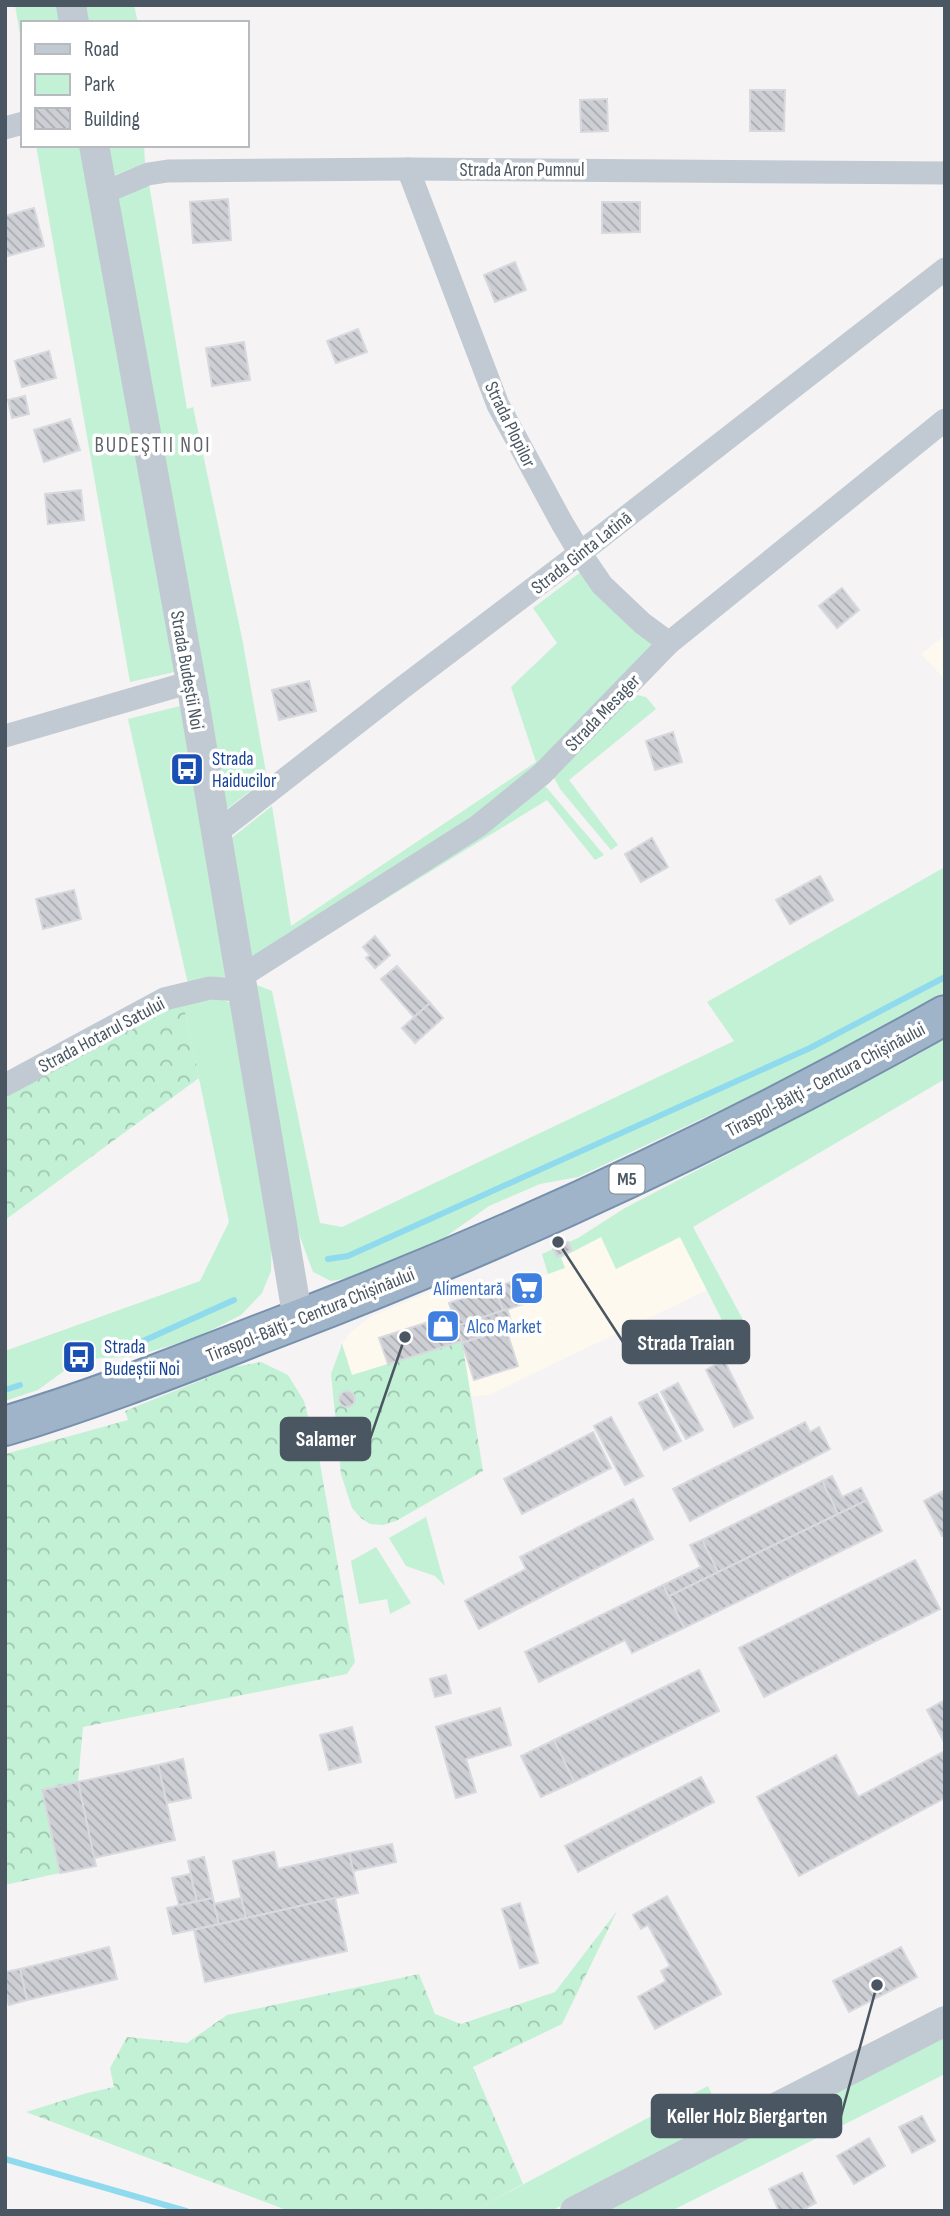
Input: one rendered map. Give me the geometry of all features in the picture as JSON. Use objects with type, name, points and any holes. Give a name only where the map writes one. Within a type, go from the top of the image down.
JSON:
[{"type":"highway","name":"Tiraspol-Bălţi - Centura Chișinăului","points":[[5,1426],[168,1370],[428,1268],[624,1181],[863,1061],[945,1015]]},
{"type":"street","name":"Strada Budeștii Noi","points":[[94,147],[191,682],[298,1320]]},
{"type":"street","name":"Strada Aron Pumnul","points":[[103,193],[148,174],[168,171],[408,169],[945,173]]},
{"type":"street","name":"Strada Plopilor","points":[[408,169],[498,405],[580,553],[602,585],[642,623],[669,643]]},
{"type":"street","name":"Strada Ginta Latină","points":[[216,833],[945,269]]},
{"type":"street","name":"Strada Mesager","points":[[240,984],[478,826],[542,774],[669,643],[945,420]]},
{"type":"street","points":[[5,736],[191,682]]},
{"type":"street","name":"Strada Hotarul Satului","points":[[5,1085],[164,999],[240,984]]},
{"type":"street","points":[[575,2211],[945,2021]]},
{"type":"shaded area","points":[[945,635],[945,680],[921,654]]},
{"type":"shaded area","points":[[601,1237],[616,1269],[680,1237],[707,1290],[489,1395],[471,1396],[461,1341],[352,1375],[342,1344],[349,1334],[370,1317],[444,1286],[450,1302],[535,1275],[537,1278],[564,1268],[560,1258]]},
{"type":"green space","points":[[15,5],[61,5],[64,21],[21,21],[21,40]]},
{"type":"green space","points":[[81,5],[134,5],[138,21],[84,21]]},
{"type":"green space","points":[[36,147],[85,147],[179,671],[130,682]]},
{"type":"green space","points":[[105,147],[144,147],[145,163],[110,177]]},
{"type":"green space","points":[[149,184],[187,409],[193,407],[242,638],[267,778],[223,812],[117,198]]},
{"type":"green space","points":[[582,571],[659,643],[541,768],[475,821],[250,964],[229,840],[272,806],[291,926],[536,762],[511,687],[557,643],[533,608]]},
{"type":"green space","points":[[628,693],[646,697],[656,709],[569,780],[618,845],[611,850],[560,789],[552,774]]},
{"type":"green space","points":[[184,705],[230,976],[188,984],[128,719]]},
{"type":"green space","points":[[539,786],[546,787],[604,855],[595,860],[547,800],[278,965]]},
{"type":"green space","points":[[945,867],[945,992],[820,1063],[578,1177],[540,1184],[489,1206],[441,1240],[365,1275],[331,1281],[313,1272],[296,1226],[254,984],[272,991],[320,1223],[342,1227],[734,1041],[707,1002]]},
{"type":"green space","points":[[213,997],[235,1004],[272,1227],[271,1271],[262,1293],[241,1315],[196,1338],[132,1357],[99,1358],[68,1368],[38,1390],[5,1401],[5,1351],[200,1281],[229,1222],[183,1002]]},
{"type":"green space","points":[[183,1002],[199,1078],[5,1220],[5,1091]]},
{"type":"green space","points":[[945,1038],[945,1079],[693,1227],[748,1329],[731,1338],[680,1237],[616,1269],[601,1237],[561,1258],[565,1268],[548,1274],[542,1254],[578,1238],[625,1208],[912,1058]]},
{"type":"green space","points":[[462,1341],[483,1471],[396,1521],[383,1525],[370,1524],[352,1508],[341,1474],[331,1374],[342,1344],[352,1375]]},
{"type":"green space","points":[[261,1362],[288,1375],[304,1401],[319,1458],[355,1662],[347,1674],[83,1727],[78,1782],[42,1790],[60,1873],[5,1885],[5,1454],[128,1420],[125,1411],[234,1367]]},
{"type":"green space","points":[[426,1517],[445,1586],[435,1576],[406,1566],[389,1538]]},
{"type":"green space","points":[[376,1547],[411,1603],[390,1614],[387,1599],[359,1604],[351,1561]]},
{"type":"green space","points":[[617,1911],[562,2024],[473,2067],[523,2184],[473,2211],[289,2211],[26,2112],[114,2087],[110,2068],[127,2037],[187,2043],[227,2015],[419,1974],[435,2014],[461,2024],[555,1992]]},
{"type":"green space","points":[[945,2034],[945,2074],[671,2211],[603,2211]]},
{"type":"green space","points":[[708,2086],[724,2121],[551,2211],[473,2211]]},
{"type":"building","points":[[750,90],[785,90],[784,131],[750,131]]},
{"type":"building","points":[[607,99],[608,131],[581,132],[580,100]]},
{"type":"building","points":[[228,199],[231,240],[193,243],[190,202]]},
{"type":"building","points":[[602,202],[640,202],[640,232],[602,233]]},
{"type":"building","points":[[34,208],[44,246],[8,256],[5,247],[5,216]]},
{"type":"building","points":[[515,262],[526,290],[495,302],[484,275]]},
{"type":"building","points":[[358,329],[367,352],[336,363],[327,341]]},
{"type":"building","points":[[244,342],[250,380],[212,386],[206,348]]},
{"type":"building","points":[[49,351],[56,378],[22,387],[15,361]]},
{"type":"building","points":[[25,396],[29,414],[12,418],[8,400]]},
{"type":"building","points":[[70,419],[80,450],[44,462],[34,430]]},
{"type":"building","points":[[81,490],[84,520],[48,524],[45,494]]},
{"type":"building","points":[[842,588],[859,610],[837,628],[819,606]]},
{"type":"building","points":[[309,681],[316,711],[279,720],[272,690]]},
{"type":"building","points":[[673,732],[682,762],[655,770],[646,741]]},
{"type":"building","points":[[652,838],[668,867],[641,882],[625,854]]},
{"type":"building","points":[[820,876],[833,900],[790,924],[776,900]]},
{"type":"building","points":[[74,890],[81,919],[43,929],[36,899]]},
{"type":"building","points":[[375,936],[390,955],[375,968],[366,958],[370,955],[363,947]]},
{"type":"building","points":[[397,966],[430,1003],[414,1017],[381,979]]},
{"type":"building","points":[[430,1003],[443,1018],[415,1043],[402,1028]]},
{"type":"building","points":[[568,1242],[572,1250],[557,1257],[553,1249]]},
{"type":"building","points":[[535,1275],[543,1297],[503,1311],[495,1287]]},
{"type":"building","points":[[495,1287],[503,1311],[457,1326],[449,1303]]},
{"type":"building","points":[[507,1309],[513,1327],[462,1343],[457,1326]]},
{"type":"building","points":[[453,1314],[462,1341],[388,1364],[379,1338]]},
{"type":"building","points":[[506,1329],[518,1366],[474,1380],[462,1343]]},
{"type":"building","points":[[86,1348],[89,1357],[74,1362],[71,1353]]},
{"type":"building","points":[[724,1360],[753,1418],[734,1427],[706,1370]]},
{"type":"building","points":[[678,1383],[703,1430],[686,1439],[661,1392]]},
{"type":"building","points":[[347,1391],[355,1399],[347,1407],[339,1399]]},
{"type":"building","points":[[657,1394],[681,1441],[664,1450],[639,1403]]},
{"type":"building","points":[[611,1417],[643,1476],[625,1485],[594,1426]]},
{"type":"building","points":[[805,1422],[810,1432],[819,1427],[830,1449],[690,1521],[673,1489]]},
{"type":"building","points":[[593,1432],[611,1468],[522,1514],[504,1479]]},
{"type":"building","points":[[832,1476],[842,1497],[861,1488],[867,1500],[838,1514],[822,1481]]},
{"type":"building","points":[[822,1481],[838,1514],[718,1572],[702,1540]]},
{"type":"building","points":[[945,1490],[945,1535],[942,1536],[924,1501]]},
{"type":"building","points":[[633,1499],[653,1539],[479,1629],[465,1601],[526,1569],[520,1557]]},
{"type":"building","points":[[867,1500],[882,1531],[684,1628],[669,1596]]},
{"type":"building","points":[[702,1540],[718,1572],[669,1596],[663,1585],[701,1567],[690,1545]]},
{"type":"building","points":[[915,1560],[940,1609],[764,1697],[739,1648]]},
{"type":"building","points":[[663,1585],[684,1628],[632,1653],[625,1640],[539,1682],[525,1652]]},
{"type":"building","points":[[699,1670],[719,1711],[574,1782],[554,1740]]},
{"type":"building","points":[[446,1675],[451,1693],[435,1697],[430,1679]]},
{"type":"building","points":[[945,1700],[945,1744],[927,1710]]},
{"type":"building","points":[[500,1708],[511,1745],[466,1759],[476,1792],[456,1798],[436,1727]]},
{"type":"building","points":[[352,1727],[361,1762],[329,1770],[320,1735]]},
{"type":"building","points":[[554,1740],[574,1782],[541,1797],[521,1756]]},
{"type":"building","points":[[945,1751],[945,1798],[799,1876],[757,1797],[836,1755],[858,1797]]},
{"type":"building","points":[[183,1759],[191,1798],[167,1803],[158,1765]]},
{"type":"building","points":[[158,1765],[175,1840],[94,1858],[78,1782]]},
{"type":"building","points":[[701,1777],[714,1802],[578,1872],[565,1846]]},
{"type":"building","points":[[78,1782],[96,1866],[60,1873],[42,1790]]},
{"type":"building","points":[[392,1844],[396,1862],[353,1871],[349,1853]]},
{"type":"building","points":[[274,1852],[278,1869],[349,1853],[358,1893],[246,1918],[233,1861]]},
{"type":"building","points":[[204,1857],[213,1898],[197,1901],[188,1861]]},
{"type":"building","points":[[190,1874],[197,1901],[179,1905],[172,1878]]},
{"type":"building","points":[[667,1896],[721,1994],[655,2029],[638,1997],[666,1981],[661,1971],[670,1966],[648,1925],[641,1929],[633,1915]]},
{"type":"building","points":[[213,1898],[219,1924],[173,1934],[167,1908]]},
{"type":"building","points":[[241,1898],[246,1918],[219,1924],[214,1904]]},
{"type":"building","points":[[335,1898],[347,1951],[205,1982],[194,1930]]},
{"type":"building","points":[[520,1903],[538,1963],[520,1968],[502,1909]]},
{"type":"building","points":[[109,1947],[117,1979],[27,2000],[20,1969]]},
{"type":"building","points":[[901,1947],[917,1977],[849,2012],[833,1981]]},
{"type":"building","points":[[20,1969],[27,2000],[9,2005],[5,1991],[5,1972]]},
{"type":"building","points":[[922,2116],[935,2141],[912,2153],[899,2127]]},
{"type":"building","points":[[869,2138],[885,2166],[854,2184],[837,2156]]},
{"type":"building","points":[[802,2173],[816,2203],[800,2211],[779,2211],[769,2189]]},
{"type":"waterway","points":[[328,1259],[348,1256],[810,1048],[945,977]]},
{"type":"waterway","points":[[132,1346],[234,1300]]},
{"type":"waterway","points":[[5,1390],[20,1385]]},
{"type":"waterway","points":[[5,2159],[186,2211]]},
{"type":"place","name":"Strada Haiducilor","points":[[187,769]]},
{"type":"place","name":"Strada Traian","points":[[558,1242]]},
{"type":"place","name":"Alimentară","points":[[527,1288]]},
{"type":"place","name":"Alco Market","points":[[443,1326]]},
{"type":"place","name":"Salamer","points":[[405,1337]]},
{"type":"place","name":"Strada Budeștii Noi","points":[[79,1357]]},
{"type":"place","name":"Keller Holz Biergarten","points":[[877,1985]]},
{"type":"district","name":"BUDEŞTII NOI","points":[[153,445]]}]
